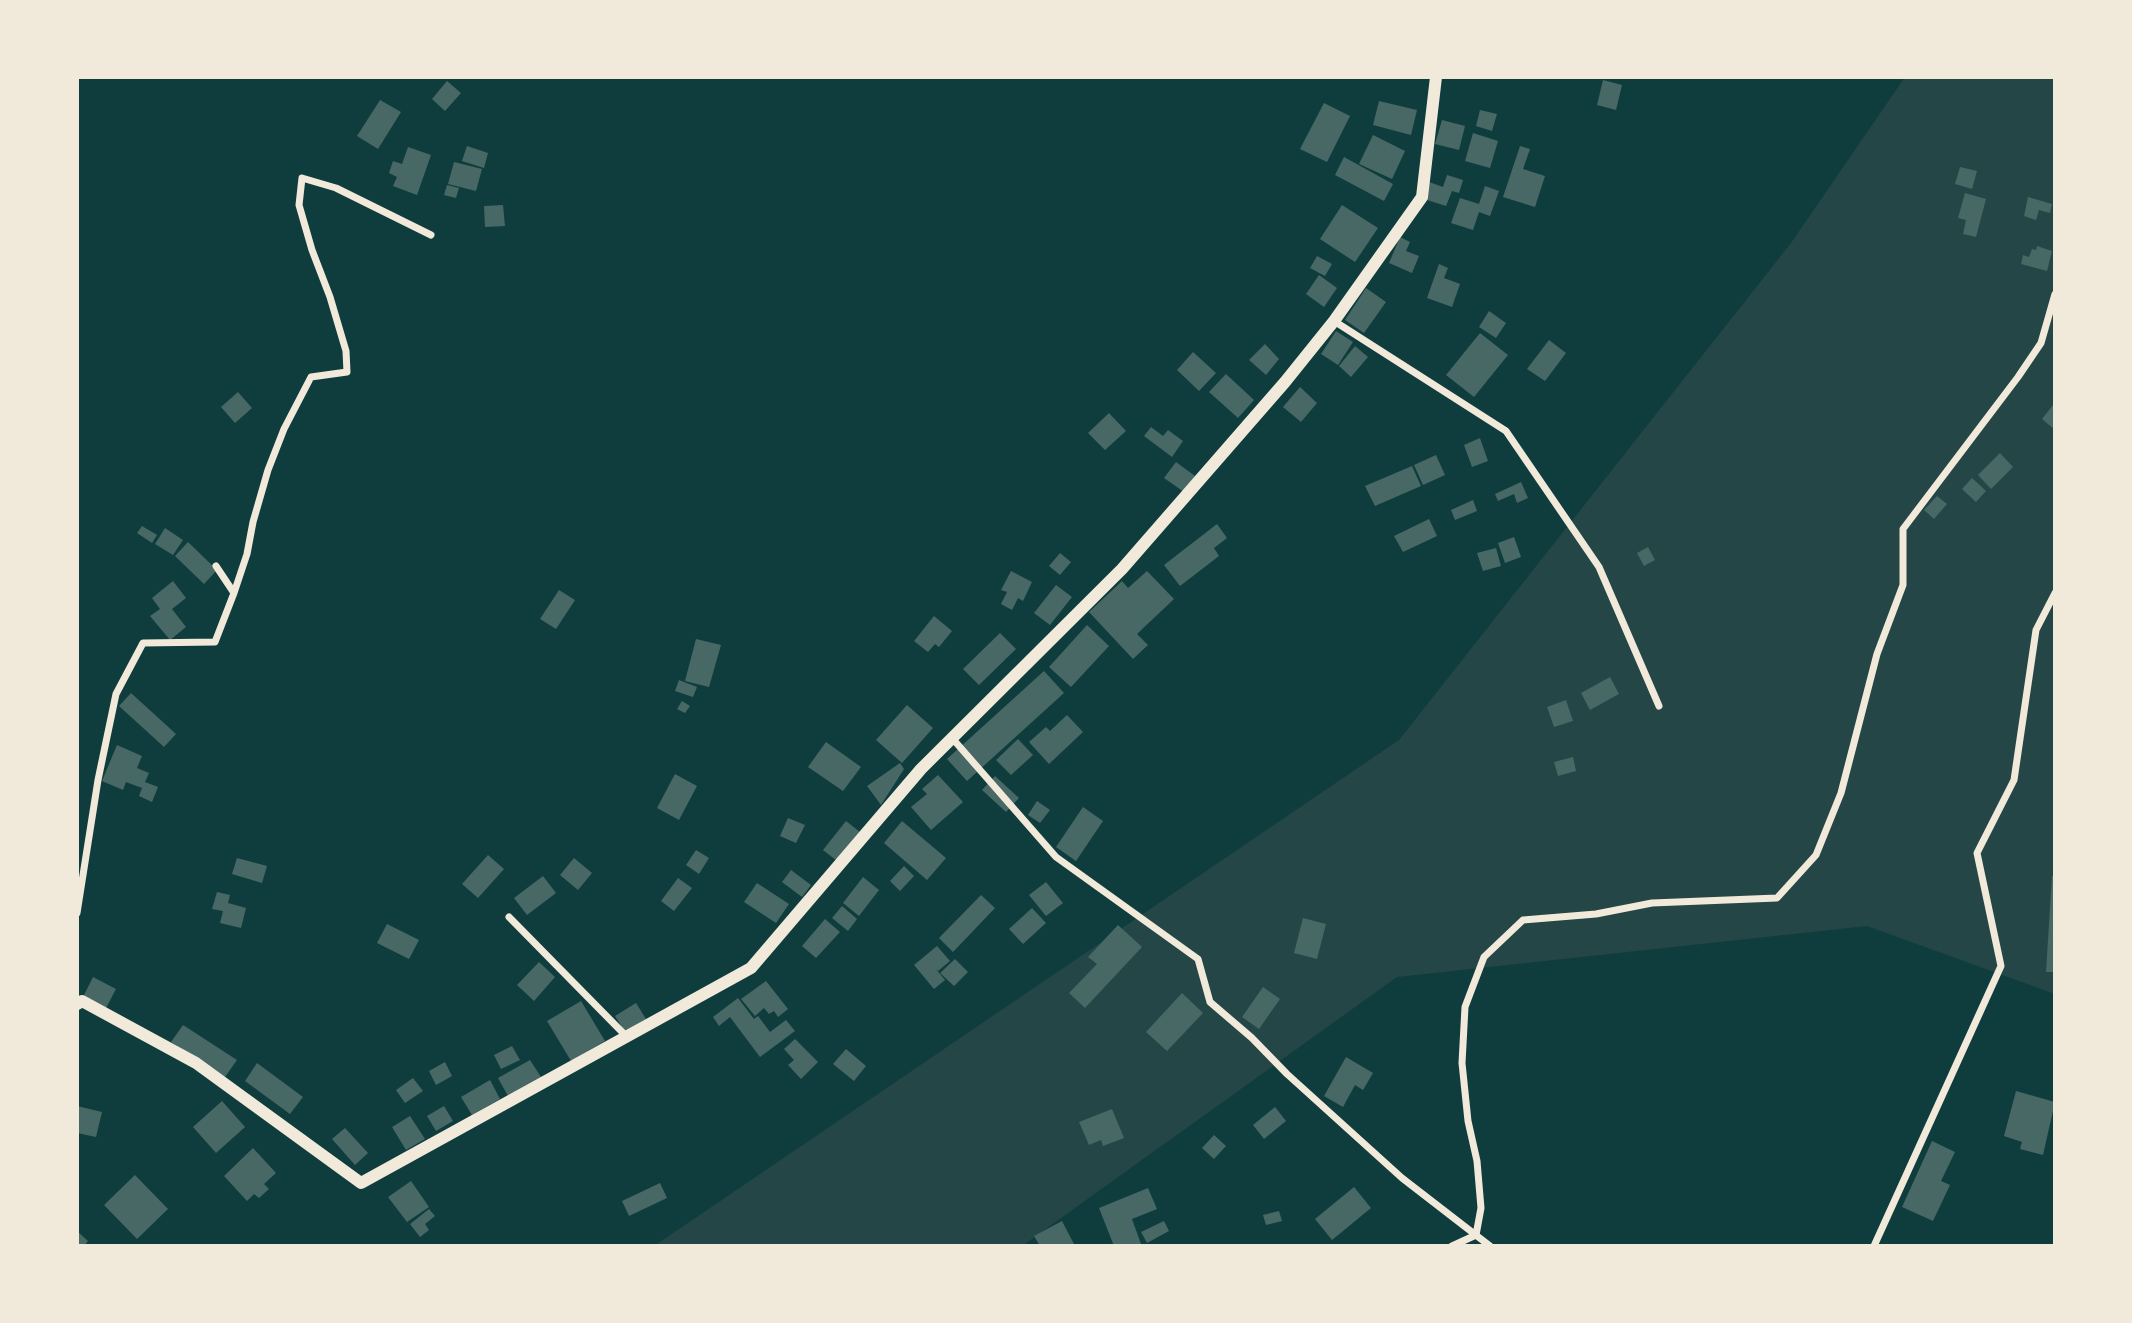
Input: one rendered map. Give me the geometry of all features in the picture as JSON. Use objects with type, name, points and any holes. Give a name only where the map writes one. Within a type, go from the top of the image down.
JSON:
[{"type":"street","points":[[79,999],[196,1063],[360,1183],[751,968],[921,769],[1122,569],[1285,382],[1334,321],[1422,197],[1436,77]]},
{"type":"street","points":[[77,913],[98,780],[116,694],[142,643],[215,642],[247,554],[268,470],[284,429],[311,377],[347,372],[346,351],[299,205],[302,178],[336,188],[431,235]]},
{"type":"street","points":[[1476,1236],[1481,1208],[1477,1161],[1468,1121],[1462,1063],[1465,1007],[1484,957],[1522,920],[1596,914],[1652,903],[1777,898],[1816,855],[1841,793],[1877,654],[1903,585],[1903,529],[2041,343],[2055,293]]},
{"type":"street","points":[[1334,321],[1506,431],[1599,568],[1659,706]]},
{"type":"street","points":[[216,566],[233,593]]},
{"type":"street","points":[[1874,1246],[2001,966],[1977,853],[2014,780],[2036,630],[2055,593]]},
{"type":"street","points":[[952,738],[1056,857],[1198,959],[1210,1002],[1402,1178],[1490,1246]]},
{"type":"street","points":[[509,917],[627,1037]]},
{"type":"street","points":[[1452,1246],[1476,1236]]},
{"type":"shaded area","points":[[1905,77],[2055,77],[2055,994],[1867,926],[1397,977],[1022,1246],[654,1246],[1399,740],[1791,243]]},
{"type":"building","points":[[1603,80],[1622,85],[1616,110],[1597,105]]},
{"type":"building","points":[[447,81],[461,93],[445,111],[432,99]]},
{"type":"building","points":[[380,100],[401,112],[378,149],[357,136]]},
{"type":"building","points":[[1379,101],[1417,110],[1411,135],[1373,125]]},
{"type":"building","points":[[1324,103],[1350,116],[1327,162],[1300,149]]},
{"type":"building","points":[[1480,110],[1497,114],[1492,131],[1476,126]]},
{"type":"building","points":[[1442,120],[1465,126],[1459,150],[1435,144]]},
{"type":"building","points":[[1473,133],[1498,141],[1490,168],[1465,161]]},
{"type":"building","points":[[1373,135],[1405,151],[1392,179],[1359,164]]},
{"type":"building","points":[[467,146],[488,153],[484,168],[462,161]]},
{"type":"building","points":[[1520,146],[1530,149],[1523,169],[1545,176],[1535,207],[1503,197]]},
{"type":"building","points":[[408,147],[431,155],[417,195],[393,186],[397,177],[389,173],[393,161],[402,164]]},
{"type":"building","points":[[1344,157],[1393,184],[1384,201],[1335,175]]},
{"type":"building","points":[[454,162],[482,169],[476,191],[448,184]]},
{"type":"building","points":[[1960,167],[1977,171],[1972,189],[1955,184]]},
{"type":"building","points":[[1447,175],[1463,180],[1459,193],[1452,191],[1446,206],[1424,199],[1429,182],[1443,187]]},
{"type":"building","points":[[447,185],[459,188],[456,198],[444,195]]},
{"type":"building","points":[[1485,186],[1499,191],[1490,216],[1479,212],[1473,230],[1451,223],[1460,198],[1479,204]]},
{"type":"building","points":[[1965,193],[1986,199],[1976,237],[1963,234],[1966,220],[1958,218]]},
{"type":"building","points":[[2028,197],[2052,204],[2050,213],[2039,210],[2036,220],[2024,216]]},
{"type":"building","points":[[503,205],[505,226],[485,227],[484,206]]},
{"type":"building","points":[[1342,205],[1378,228],[1355,262],[1320,239]]},
{"type":"building","points":[[1400,237],[1410,242],[1406,251],[1419,256],[1412,273],[1389,263]]},
{"type":"building","points":[[2037,246],[2052,251],[2047,271],[2021,264],[2023,255],[2029,257],[2032,249],[2036,250]]},
{"type":"building","points":[[1317,256],[1332,264],[1325,276],[1310,268]]},
{"type":"building","points":[[1439,264],[1448,268],[1444,278],[1460,284],[1452,307],[1427,298]]},
{"type":"building","points":[[1319,275],[1337,288],[1324,307],[1306,294]]},
{"type":"building","points":[[1366,288],[1386,302],[1364,333],[1345,320]]},
{"type":"building","points":[[1489,311],[1506,323],[1496,338],[1479,327]]},
{"type":"building","points":[[1336,331],[1353,342],[1338,365],[1321,354]]},
{"type":"building","points":[[1480,333],[1508,355],[1474,397],[1446,375]]},
{"type":"building","points":[[1549,340],[1566,353],[1545,381],[1527,369]]},
{"type":"building","points":[[1265,344],[1279,359],[1266,375],[1249,360]]},
{"type":"building","points":[[1355,346],[1368,357],[1351,377],[1339,366]]},
{"type":"building","points":[[1193,352],[1216,373],[1199,391],[1177,370]]},
{"type":"building","points":[[1226,374],[1254,400],[1238,418],[1209,392]]},
{"type":"building","points":[[1300,387],[1317,403],[1301,422],[1283,407]]},
{"type":"building","points":[[238,392],[252,408],[235,423],[221,407]]},
{"type":"building","points":[[2053,405],[2055,406],[2055,430],[2042,419]]},
{"type":"building","points":[[1109,413],[1126,431],[1105,450],[1088,433]]},
{"type":"building","points":[[1151,427],[1163,436],[1168,430],[1183,441],[1172,457],[1144,436]]},
{"type":"building","points":[[1480,438],[1488,461],[1472,467],[1464,445]]},
{"type":"building","points":[[2000,453],[2013,467],[1991,489],[1978,475]]},
{"type":"building","points":[[1436,455],[1445,475],[1423,485],[1414,465]]},
{"type":"building","points":[[1176,462],[1195,476],[1184,492],[1164,478]]},
{"type":"building","points":[[1412,466],[1421,486],[1375,506],[1365,486]]},
{"type":"building","points":[[1972,478],[1986,491],[1976,502],[1962,489]]},
{"type":"building","points":[[1521,482],[1528,498],[1517,503],[1514,494],[1498,501],[1495,494]]},
{"type":"building","points":[[1937,496],[1947,504],[1934,519],[1924,510]]},
{"type":"building","points":[[1473,500],[1477,511],[1455,520],[1451,510]]},
{"type":"building","points":[[1429,519],[1437,536],[1403,552],[1394,536]]},
{"type":"building","points":[[1217,524],[1227,538],[1214,548],[1219,556],[1180,586],[1164,565]]},
{"type":"building","points":[[142,526],[157,535],[152,543],[137,533]]},
{"type":"building","points":[[165,528],[183,540],[173,555],[155,544]]},
{"type":"building","points":[[1514,537],[1521,557],[1505,563],[1498,543]]},
{"type":"building","points":[[188,542],[217,570],[204,584],[175,556]]},
{"type":"building","points":[[1648,547],[1655,560],[1644,566],[1637,553]]},
{"type":"building","points":[[1496,548],[1501,566],[1483,571],[1477,553]]},
{"type":"building","points":[[1060,553],[1071,562],[1060,575],[1049,566]]},
{"type":"building","points":[[1011,571],[1032,582],[1023,601],[1018,598],[1012,610],[1001,604],[1007,592],[1001,590]]},
{"type":"building","points":[[1147,571],[1174,599],[1137,634],[1148,645],[1133,659],[1089,612],[1122,581],[1128,588]]},
{"type":"building","points":[[173,581],[186,598],[172,609],[186,627],[170,640],[150,616],[160,609],[152,598]]},
{"type":"building","points":[[1056,585],[1072,597],[1050,625],[1034,613]]},
{"type":"building","points":[[559,590],[575,600],[556,629],[540,619]]},
{"type":"building","points":[[934,616],[952,631],[939,647],[935,644],[928,652],[914,641]]},
{"type":"building","points":[[1087,625],[1109,646],[1071,687],[1049,667]]},
{"type":"building","points":[[1000,633],[1016,649],[979,685],[963,669]]},
{"type":"building","points":[[696,639],[721,645],[709,687],[685,681]]},
{"type":"building","points":[[1044,671],[1064,693],[967,781],[947,759]]},
{"type":"building","points":[[1610,677],[1619,694],[1590,710],[1581,693]]},
{"type":"building","points":[[679,680],[697,687],[693,697],[675,691]]},
{"type":"building","points":[[131,693],[176,734],[164,747],[119,706]]},
{"type":"building","points":[[1566,700],[1573,721],[1554,727],[1547,707]]},
{"type":"building","points":[[682,701],[690,706],[685,713],[677,709]]},
{"type":"building","points":[[907,705],[933,728],[902,763],[876,740]]},
{"type":"building","points":[[1067,715],[1083,732],[1049,764],[1029,742],[1046,727],[1050,731]]},
{"type":"building","points":[[1018,739],[1033,755],[1011,775],[996,760]]},
{"type":"building","points":[[826,742],[861,767],[843,791],[808,767]]},
{"type":"building","points":[[117,745],[142,756],[137,768],[149,773],[145,782],[158,787],[152,802],[139,796],[142,788],[126,782],[123,790],[102,781]]},
{"type":"building","points":[[1573,757],[1576,771],[1558,776],[1554,762]]},
{"type":"building","points":[[900,763],[904,769],[881,805],[867,786]]},
{"type":"building","points":[[675,774],[697,786],[679,820],[657,808]]},
{"type":"building","points":[[938,775],[963,802],[931,830],[911,807],[927,794],[922,789]]},
{"type":"building","points":[[995,776],[1019,798],[1006,812],[982,790]]},
{"type":"building","points":[[1037,801],[1050,810],[1040,823],[1028,815]]},
{"type":"building","points":[[1083,807],[1103,821],[1076,861],[1056,847]]},
{"type":"building","points":[[788,818],[805,825],[796,843],[780,836]]},
{"type":"building","points":[[846,821],[860,832],[837,861],[823,850]]},
{"type":"building","points":[[902,821],[946,858],[927,880],[884,843]]},
{"type":"building","points":[[696,850],[709,858],[699,874],[686,865]]},
{"type":"building","points":[[488,855],[504,869],[478,898],[462,884]]},
{"type":"building","points":[[237,858],[267,866],[262,883],[232,874]]},
{"type":"building","points":[[574,858],[592,873],[578,890],[560,875]]},
{"type":"building","points":[[904,866],[914,876],[900,891],[890,881]]},
{"type":"building","points":[[791,870],[811,885],[802,897],[782,882]]},
{"type":"building","points":[[543,876],[556,893],[527,915],[514,898]]},
{"type":"building","points":[[2052,876],[2055,877],[2055,972],[2046,972]]},
{"type":"building","points":[[863,877],[879,890],[859,916],[843,903]]},
{"type":"building","points":[[678,878],[692,888],[674,911],[661,901]]},
{"type":"building","points":[[1046,882],[1063,903],[1046,916],[1029,895]]},
{"type":"building","points":[[757,883],[789,904],[776,923],[744,902]]},
{"type":"building","points":[[217,892],[230,895],[228,903],[246,908],[241,928],[220,923],[223,911],[212,909]]},
{"type":"building","points":[[981,895],[995,908],[953,952],[939,938]]},
{"type":"building","points":[[842,906],[857,919],[848,931],[832,918]]},
{"type":"building","points":[[1032,908],[1046,923],[1023,944],[1009,929]]},
{"type":"building","points":[[1303,918],[1326,924],[1317,959],[1294,953]]},
{"type":"building","points":[[825,919],[840,932],[816,958],[802,946]]},
{"type":"building","points":[[387,924],[419,940],[409,959],[377,943]]},
{"type":"building","points":[[1118,925],[1142,947],[1085,1008],[1069,993],[1097,964],[1088,957]]},
{"type":"building","points":[[937,946],[950,961],[938,971],[935,968],[945,980],[934,989],[914,965]]},
{"type":"building","points":[[955,959],[968,972],[954,986],[940,973]]},
{"type":"building","points":[[539,962],[555,977],[534,1001],[517,985]]},
{"type":"building","points":[[93,977],[116,989],[106,1008],[83,997]]},
{"type":"building","points":[[766,981],[788,1009],[778,1017],[774,1011],[769,1014],[764,1008],[755,1016],[741,999]]},
{"type":"building","points":[[1263,987],[1280,999],[1259,1029],[1242,1017]]},
{"type":"building","points":[[1182,993],[1203,1013],[1167,1051],[1146,1032]]},
{"type":"building","points":[[738,998],[754,1019],[758,1016],[770,1032],[786,1020],[795,1031],[760,1057],[730,1017],[719,1026],[713,1017]]},
{"type":"building","points":[[581,1001],[605,1041],[571,1061],[547,1021]]},
{"type":"building","points":[[636,1003],[646,1019],[625,1032],[615,1016]]},
{"type":"building","points":[[183,1025],[237,1060],[225,1077],[171,1042]]},
{"type":"building","points":[[795,1039],[818,1062],[801,1079],[788,1065],[794,1060],[784,1049]]},
{"type":"building","points":[[512,1046],[520,1060],[501,1069],[494,1055]]},
{"type":"building","points":[[846,1049],[866,1066],[854,1081],[833,1064]]},
{"type":"building","points":[[1346,1057],[1373,1073],[1363,1090],[1355,1085],[1343,1107],[1324,1096]]},
{"type":"building","points":[[530,1060],[541,1077],[508,1096],[498,1078]]},
{"type":"building","points":[[445,1062],[452,1076],[436,1085],[429,1071]]},
{"type":"building","points":[[257,1063],[303,1097],[290,1114],[245,1081]]},
{"type":"building","points":[[413,1078],[423,1091],[405,1103],[396,1090]]},
{"type":"building","points":[[490,1080],[500,1099],[472,1115],[461,1097]]},
{"type":"building","points":[[2016,1091],[2055,1102],[2043,1155],[2020,1149],[2022,1142],[2004,1136]]},
{"type":"building","points":[[222,1101],[245,1127],[216,1153],[193,1127]]},
{"type":"building","points":[[77,1106],[102,1112],[96,1137],[77,1133]]},
{"type":"building","points":[[444,1106],[453,1121],[436,1131],[427,1116]]},
{"type":"building","points":[[1275,1107],[1286,1121],[1264,1139],[1253,1125]]},
{"type":"building","points":[[1112,1109],[1124,1138],[1103,1146],[1101,1140],[1089,1145],[1079,1122]]},
{"type":"building","points":[[410,1116],[425,1139],[406,1150],[392,1127]]},
{"type":"building","points":[[345,1128],[368,1153],[355,1165],[332,1139]]},
{"type":"building","points":[[1214,1135],[1226,1146],[1214,1159],[1202,1148]]},
{"type":"building","points":[[1932,1141],[1955,1152],[1941,1181],[1950,1185],[1933,1221],[1902,1207]]},
{"type":"building","points":[[253,1148],[276,1173],[264,1184],[269,1189],[259,1198],[254,1194],[247,1201],[224,1176]]},
{"type":"building","points":[[135,1175],[168,1209],[137,1239],[104,1205]]},
{"type":"building","points":[[411,1181],[429,1207],[407,1222],[388,1197]]},
{"type":"building","points":[[660,1183],[667,1198],[629,1216],[622,1201]]},
{"type":"building","points":[[1354,1187],[1371,1208],[1332,1240],[1315,1219]]},
{"type":"building","points":[[1148,1188],[1157,1209],[1132,1219],[1141,1244],[1114,1246],[1099,1208]]},
{"type":"building","points":[[429,1209],[435,1216],[425,1224],[429,1230],[420,1237],[410,1224]]},
{"type":"building","points":[[1279,1211],[1282,1221],[1266,1225],[1263,1215]]},
{"type":"building","points":[[1062,1221],[1075,1246],[1040,1246],[1034,1236]]},
{"type":"building","points":[[1164,1221],[1169,1231],[1147,1243],[1141,1232]]},
{"type":"building","points":[[77,1231],[88,1241],[84,1246],[77,1246]]}]
